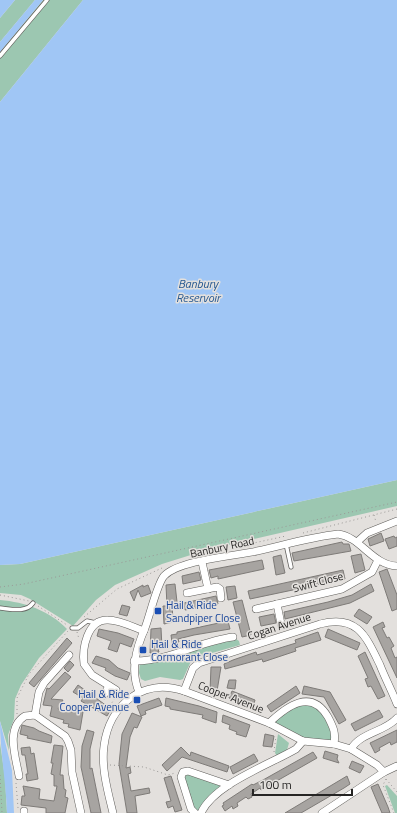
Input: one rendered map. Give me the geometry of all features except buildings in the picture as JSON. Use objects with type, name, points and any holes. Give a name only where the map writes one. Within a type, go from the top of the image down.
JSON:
[{"type":"street","points":[[357,542],[366,533],[397,521]]},
{"type":"street","name":"Banbury Road","points":[[139,692],[134,661],[162,577],[174,569],[338,534],[350,537],[378,560],[397,566]]},
{"type":"street","name":"Swift Close","points":[[256,609],[342,589],[372,572],[378,560]]},
{"type":"street","points":[[202,562],[208,589]]},
{"type":"street","points":[[187,593],[219,588],[221,598]]},
{"type":"street","points":[[277,604],[281,624]]},
{"type":"street","points":[[115,691],[92,675],[84,664],[86,640],[96,623],[101,621],[111,620],[144,631]]},
{"type":"street","name":"Cogan Avenue","points":[[199,663],[320,624],[330,622],[348,623],[355,626],[365,635],[397,704]]},
{"type":"street","points":[[134,661],[151,660],[216,639],[233,637]]},
{"type":"street","points":[[35,715],[39,692],[44,683],[69,654]]},
{"type":"street","name":"Cooper Avenue","points":[[184,691],[193,668],[199,663]]},
{"type":"street","name":"Cooper Avenue","points":[[113,813],[104,765],[104,746],[119,708],[139,692],[148,688],[164,686],[184,691],[269,723],[303,741]]},
{"type":"street","points":[[104,695],[115,691]]},
{"type":"street","name":"Cooper Avenue","points":[[269,723],[297,702],[316,703],[322,708],[335,730],[334,744]]},
{"type":"street","points":[[18,779],[13,740],[16,726],[25,716],[35,715],[65,736],[68,741],[71,750],[72,772],[81,813]]},
{"type":"street","points":[[351,749],[360,738],[397,718]]},
{"type":"street","points":[[202,813],[210,800],[229,786],[296,749],[303,741],[334,744],[351,749],[377,765],[384,776]]},
{"type":"street","points":[[322,813],[384,776],[397,766]]},
{"type":"street","points":[[195,813],[191,809],[181,777],[183,772],[188,771],[229,786]]},
{"type":"lane","points":[[0,56],[47,0]]},
{"type":"lane","points":[[286,544],[291,567]]},
{"type":"lane","points":[[0,608],[20,610],[28,608],[33,602]]},
{"type":"lane","points":[[70,630],[77,629],[87,621],[96,623]]},
{"type":"path","points":[[0,587],[32,582],[397,502]]},
{"type":"path","points":[[297,534],[397,509]]},
{"type":"path","points":[[374,514],[375,518]]},
{"type":"path","points":[[238,547],[290,536]]},
{"type":"path","points":[[82,619],[117,589],[162,568]]},
{"type":"path","points":[[0,595],[24,598],[33,602],[70,630],[29,674],[17,698],[16,715]]},
{"type":"path","points":[[77,629],[79,642]]},
{"type":"path","points":[[115,691],[111,704],[119,708]]},
{"type":"path","points":[[275,761],[274,756],[278,727]]},
{"type":"path","points":[[110,765],[144,767],[168,775],[174,773]]},
{"type":"path","points":[[0,775],[2,813]]},
{"type":"path","points":[[384,776],[397,792]]},
{"type":"path","points":[[384,776],[383,785],[394,813]]},
{"type":"path","points":[[18,779],[18,805]]},
{"type":"green space","points":[[15,0],[35,0],[0,42],[0,18]]},
{"type":"green space","points":[[43,0],[83,0],[0,102],[0,52]]},
{"type":"green space","points":[[397,480],[397,506],[210,549],[162,564],[115,585],[96,600],[73,626],[30,599],[21,595],[0,593],[0,565],[20,564]]},
{"type":"green space","points":[[0,600],[36,608],[53,617],[67,629],[39,658],[21,685],[15,699],[14,719],[8,735],[9,751],[0,721]]},
{"type":"green space","points":[[233,637],[239,641],[240,645],[198,657],[191,661],[183,679],[180,680],[160,677],[145,681],[141,679],[139,673],[140,661]]},
{"type":"green space","points":[[299,705],[316,706],[320,709],[334,736],[330,741],[304,738],[276,723],[276,720]]},
{"type":"green space","points":[[278,734],[289,743],[287,750],[277,756],[275,753]]},
{"type":"green space","points":[[0,743],[5,777],[7,813],[0,813]]},
{"type":"green space","points":[[187,774],[220,786],[219,790],[199,810],[194,810],[184,779]]},
{"type":"green space","points":[[387,785],[397,796],[397,813],[395,813],[385,786]]},
{"type":"water","points":[[0,0],[15,0],[0,18]]},
{"type":"water","points":[[35,0],[43,0],[0,52],[0,42]]},
{"type":"water","name":"Banbury Reservoir","points":[[83,0],[397,0],[397,480],[20,564],[0,565],[0,102]]},
{"type":"water","points":[[0,721],[12,770],[14,813],[7,813]]},
{"type":"place","name":"Hail & Ride Sandpiper Close","points":[[158,611]]},
{"type":"place","name":"Hail & Ride Cormorant Close","points":[[143,650]]},
{"type":"place","name":"Hail & Ride Cooper Avenue","points":[[137,700]]}]
